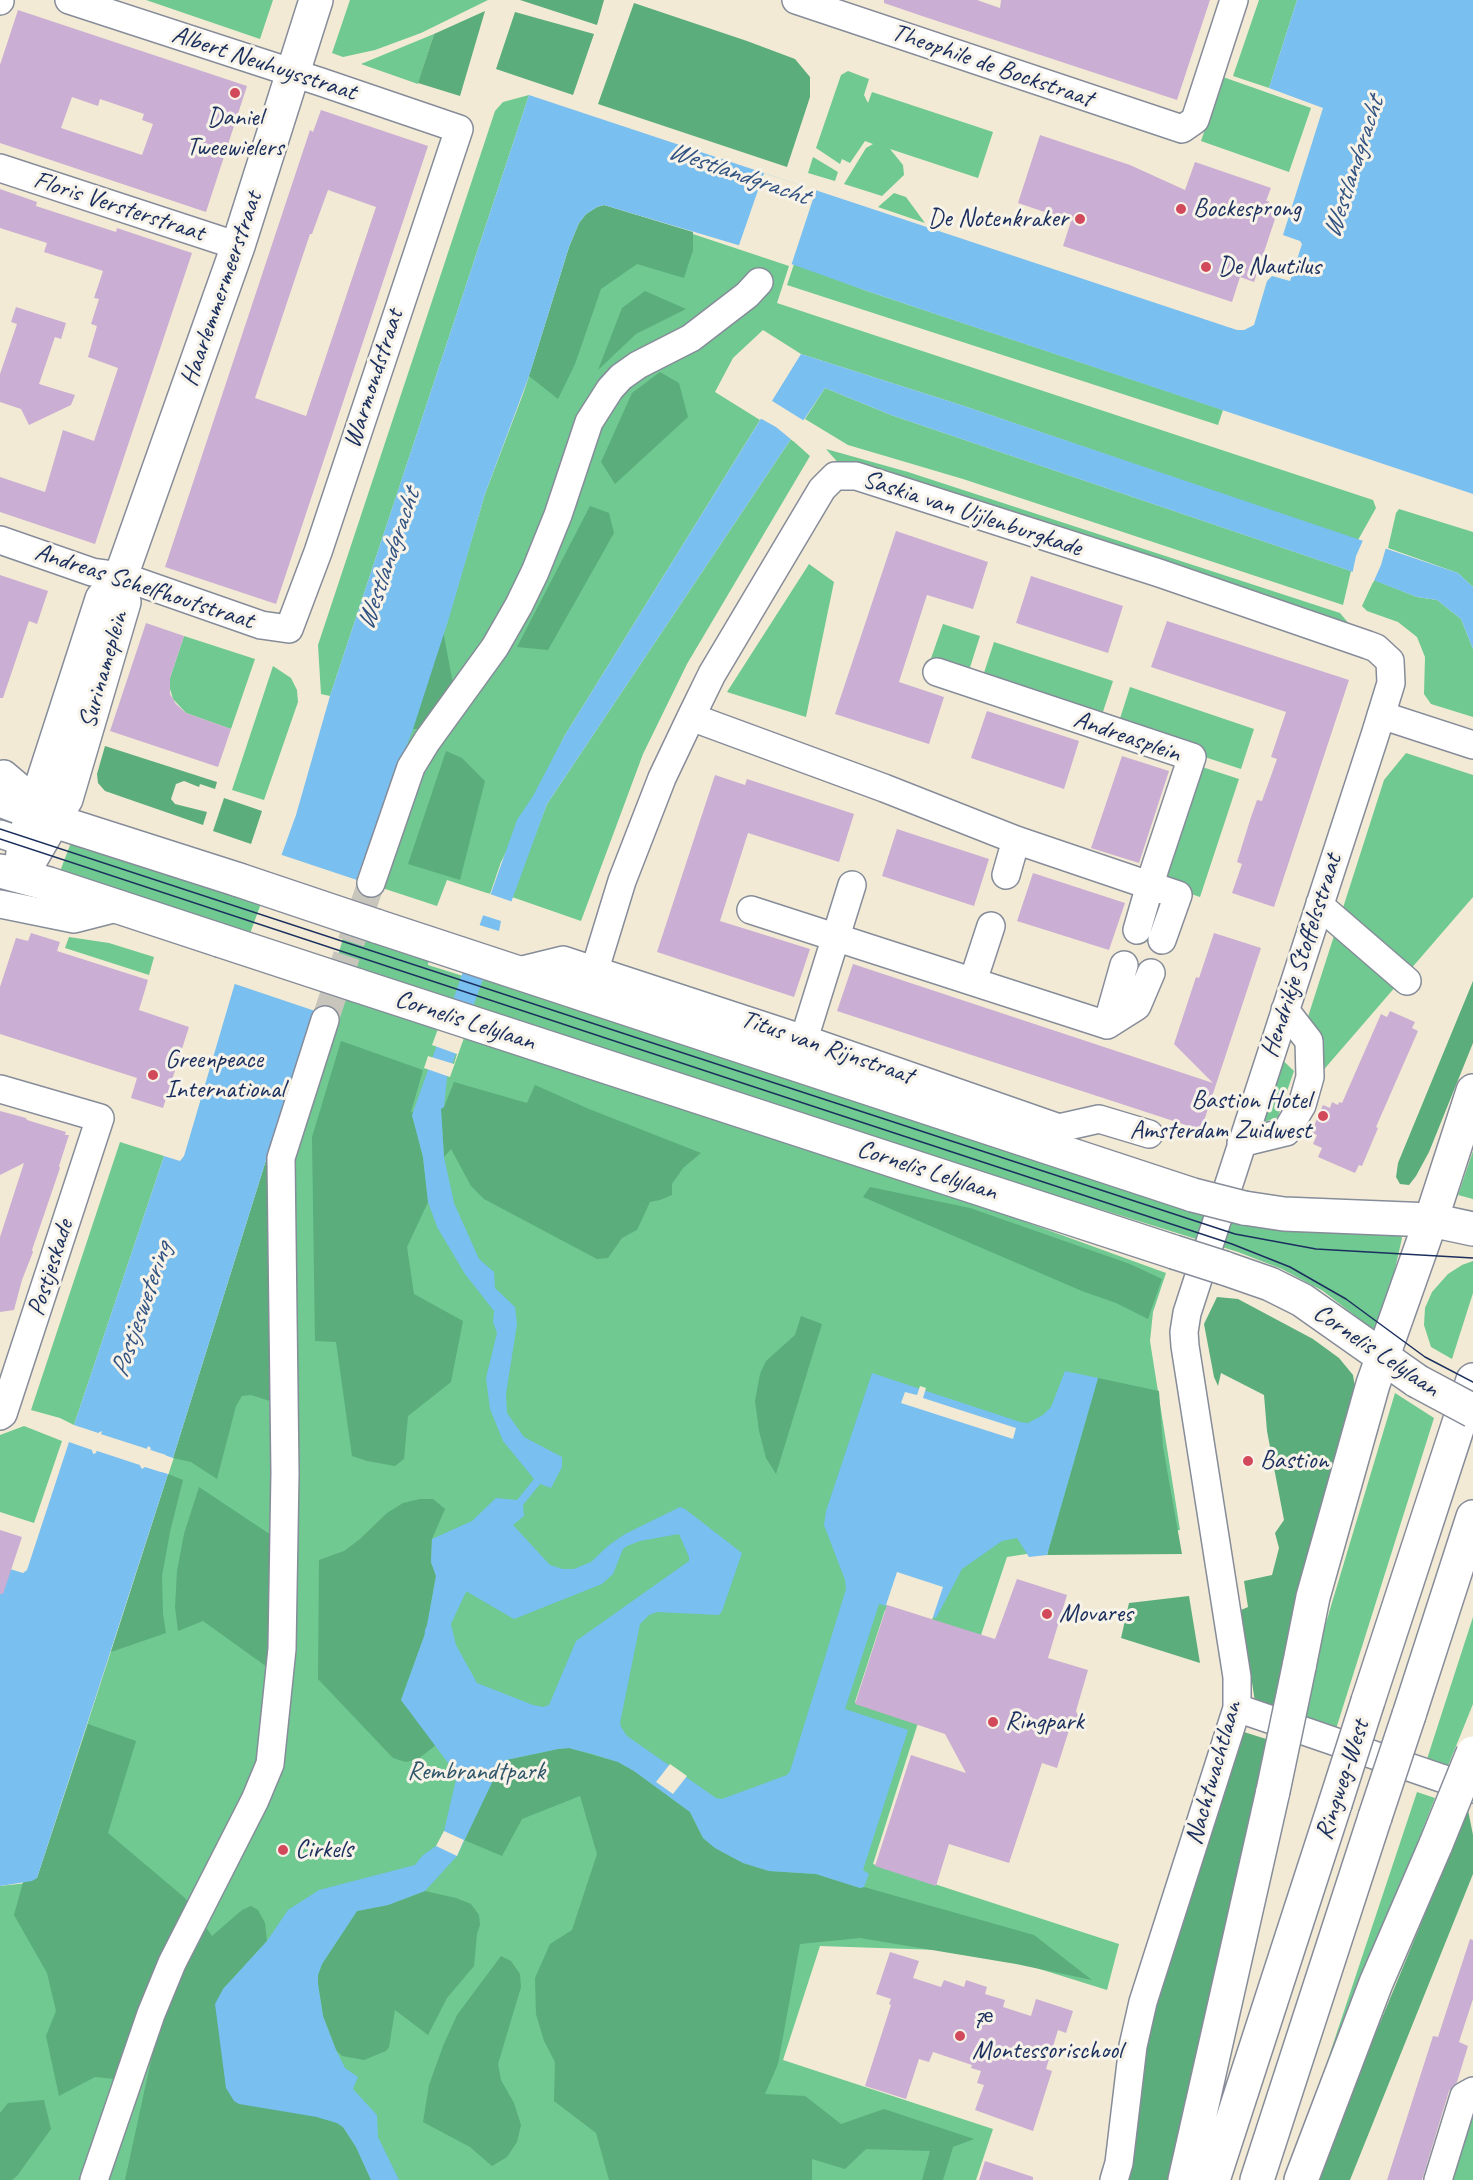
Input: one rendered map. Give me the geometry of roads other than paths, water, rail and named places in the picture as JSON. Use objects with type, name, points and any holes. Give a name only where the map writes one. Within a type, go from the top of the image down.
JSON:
[{"type":"main road","name":"Haarlemmermeerstraat","points":[[121,576],[238,246],[316,0]]},
{"type":"main road","name":"Surinameplein","points":[[121,576],[102,599],[48,767],[32,826],[10,873],[219,940]]},
{"type":"main road","name":"Surinameplein","points":[[32,826],[66,800],[124,603],[121,576]]},
{"type":"main road","points":[[1,782],[32,826],[239,880],[514,972],[1065,1141],[1193,1195],[1244,1208],[1284,1214],[1431,1220],[1470,1228]]},
{"type":"main road","name":"Cornelis Lelylaan","points":[[219,940],[1270,1284],[1302,1300],[1417,1382],[1473,1411]]},
{"type":"main road","points":[[1185,2180],[1273,1791],[1313,1597],[1382,1356],[1431,1220],[1473,1091]]},
{"type":"main road","name":"Ringweg-West","points":[[1213,2180],[1473,1380]]},
{"type":"main road","name":"Ringweg-West","points":[[1257,2180],[1473,1517]]},
{"type":"main road","points":[[1301,2180],[1376,1983],[1473,1753]]},
{"type":"street","name":"Albert Neuhuysstraat","points":[[69,0],[459,129]]},
{"type":"street","name":"Theophile de Bockstraat","points":[[796,0],[852,9],[1093,99],[1182,129],[1195,120],[1234,0]]},
{"type":"street","name":"Warmondstraat","points":[[289,629],[318,552],[377,369],[459,129]]},
{"type":"street","name":"Floris Versterstraat","points":[[0,168],[238,246]]},
{"type":"street","points":[[371,883],[411,767],[427,741],[495,647],[519,604],[535,572],[558,515],[589,422],[610,389],[621,377],[638,365],[691,338],[747,295],[759,282]]},
{"type":"street","name":"Saskia van Uijlenburgkade","points":[[595,969],[630,860],[662,778],[691,717],[712,674],[810,509],[822,489],[835,476],[856,476],[1159,573],[1376,648],[1390,661],[1391,683],[1381,715]]},
{"type":"street","name":"Andreas Schelfhoutstraat","points":[[0,540],[92,572],[121,576],[261,625],[289,629]]},
{"type":"street","name":"Andreasplein","points":[[938,672],[1192,757],[1137,930]]},
{"type":"street","points":[[1381,715],[1473,746]]},
{"type":"street","name":"Hendrikje Stoffelsstraat","points":[[1212,1231],[1381,715]]},
{"type":"street","points":[[691,717],[884,788],[1016,840],[1178,895],[1162,940]]},
{"type":"street","points":[[1,782],[36,774],[48,767]]},
{"type":"street","points":[[1006,875],[1016,840]]},
{"type":"street","points":[[804,1039],[852,885]]},
{"type":"street","points":[[1320,903],[1326,911],[1407,981]]},
{"type":"street","points":[[1,906],[74,919],[121,907]]},
{"type":"street","points":[[752,909],[1107,1025]]},
{"type":"street","points":[[973,981],[991,926]]},
{"type":"street","points":[[514,972],[562,960],[595,969]]},
{"type":"street","points":[[1107,1025],[1124,965]]},
{"type":"street","name":"Titus van Rijnstraat","points":[[595,969],[804,1039],[1065,1141]]},
{"type":"street","points":[[1107,1025],[1137,1006],[1151,973]]},
{"type":"street","points":[[1241,1143],[1286,1132],[1302,1106],[1310,1077],[1309,1041],[1285,1010]]},
{"type":"street","points":[[94,2180],[151,2014],[172,1963],[255,1800],[270,1764],[282,1650],[285,1473],[281,1158],[325,1020]]},
{"type":"street","name":"Postjeskade","points":[[0,1089],[100,1118],[3,1414],[0,1416]]},
{"type":"street","points":[[1065,1141],[1099,1119],[1149,1134]]},
{"type":"street","name":"Nachtwachtlaan","points":[[1113,2180],[1119,2163],[1133,2046],[1143,2002],[1237,1708],[1237,1677],[1184,1332],[1193,1290],[1212,1231]]},
{"type":"street","points":[[1237,1708],[1473,1789]]},
{"type":"street","points":[[1438,2180],[1464,2096],[1473,2091]]},
{"type":"water","points":[[1297,0],[1473,0],[1473,494],[867,291],[738,245],[604,205],[586,214],[579,223],[569,247],[529,376],[485,494],[449,618],[413,729],[358,875],[319,1010],[267,1157],[173,1458],[150,1450],[148,1446],[140,1466],[142,1469],[145,1467],[168,1474],[37,1878],[32,1881],[0,1886],[0,1566],[23,1573],[27,1570],[69,1442],[92,1450],[93,1454],[96,1453],[102,1431],[98,1433],[74,1425],[164,1156],[180,1161],[184,1156],[235,983],[296,815],[330,696],[529,95],[1237,330],[1244,330],[1254,325],[1267,281],[1272,276],[1290,281],[1302,244],[1300,241],[1283,235],[1323,108],[1269,88]]},
{"type":"water","points":[[801,354],[964,406],[1458,573],[1473,587],[1473,649],[1461,619],[1437,600],[1417,597],[1345,569],[891,415],[825,388],[547,804],[447,1078],[444,1107],[441,1109],[444,1157],[454,1203],[479,1259],[494,1272],[495,1288],[515,1307],[517,1324],[506,1394],[507,1413],[524,1437],[562,1457],[562,1467],[551,1488],[540,1484],[523,1505],[524,1516],[513,1525],[550,1565],[563,1569],[574,1569],[591,1562],[625,1534],[680,1507],[742,1553],[719,1615],[657,1612],[649,1615],[640,1624],[620,1723],[627,1736],[716,1798],[722,1799],[787,1775],[790,1771],[846,1589],[845,1580],[824,1525],[826,1511],[872,1373],[1028,1423],[1043,1415],[1051,1407],[1065,1371],[1098,1378],[1047,1555],[1029,1557],[1017,1538],[1002,1541],[962,1569],[936,1618],[879,1604],[845,1709],[908,1730],[863,1870],[869,1874],[864,1887],[860,1888],[816,1874],[769,1871],[743,1863],[715,1848],[703,1838],[690,1812],[634,1771],[618,1762],[569,1748],[506,1760],[498,1770],[457,1856],[425,1891],[388,1905],[357,1911],[322,1964],[318,1984],[323,2016],[336,2050],[345,2068],[358,2077],[353,2089],[377,2115],[378,2137],[399,2180],[371,2180],[356,2147],[343,2127],[337,2123],[317,2117],[239,2104],[234,2101],[226,2088],[215,2004],[223,1989],[267,1941],[288,1910],[319,1890],[415,1865],[423,1855],[436,1846],[444,1831],[457,1775],[401,1700],[426,1631],[436,1576],[431,1562],[432,1539],[472,1521],[496,1498],[517,1500],[534,1479],[503,1441],[490,1409],[486,1378],[497,1333],[493,1322],[494,1311],[465,1274],[437,1227],[428,1202],[423,1157],[412,1115],[517,820],[533,796],[565,735]],"holes":[[[679,1534],[689,1561],[576,1641],[549,1705],[543,1707],[533,1705],[477,1683],[456,1645],[444,1596],[454,1588],[464,1590],[514,1619],[602,1584],[613,1574],[623,1549],[640,1541]]]},
{"type":"waterway","points":[[435,1633],[462,1576],[470,1565]]},
{"type":"tunnel","points":[[325,1020],[371,883]]},
{"type":"tram line","points":[[0,829],[1235,1234],[1316,1249],[1473,1258]]},
{"type":"tram line","points":[[0,839],[1232,1244],[1290,1267],[1346,1299],[1425,1357],[1473,1382]]},
{"type":"place","name":"Daniel Tweewielers","points":[[235,93]]},
{"type":"place","name":"Bockesprong","points":[[1181,209]]},
{"type":"place","name":"De Notenkraker","points":[[1080,219]]},
{"type":"place","name":"De Nautilus","points":[[1206,267]]},
{"type":"place","name":"Greenpeace International","points":[[153,1075]]},
{"type":"place","name":"Bastion Hotel Amsterdam Zuidwest","points":[[1323,1116]]},
{"type":"place","name":"Bastion","points":[[1248,1461]]},
{"type":"place","name":"Movares","points":[[1047,1614]]},
{"type":"place","name":"Ringpark","points":[[993,1722]]},
{"type":"place","name":"Cirkels","points":[[283,1850]]},
{"type":"place","name":"7ᵉ Montessorischool","points":[[960,2036]]},
{"type":"water label","name":"Westlandgracht","points":[[1354,168]]},
{"type":"water label","name":"Westlandgracht","points":[[738,174]]},
{"type":"water label","name":"Westlandgracht","points":[[389,560]]},
{"type":"water label","name":"Postjeswetering","points":[[142,1310]]},
{"type":"park label","name":"Rembrandtpark","points":[[476,1772]]}]
